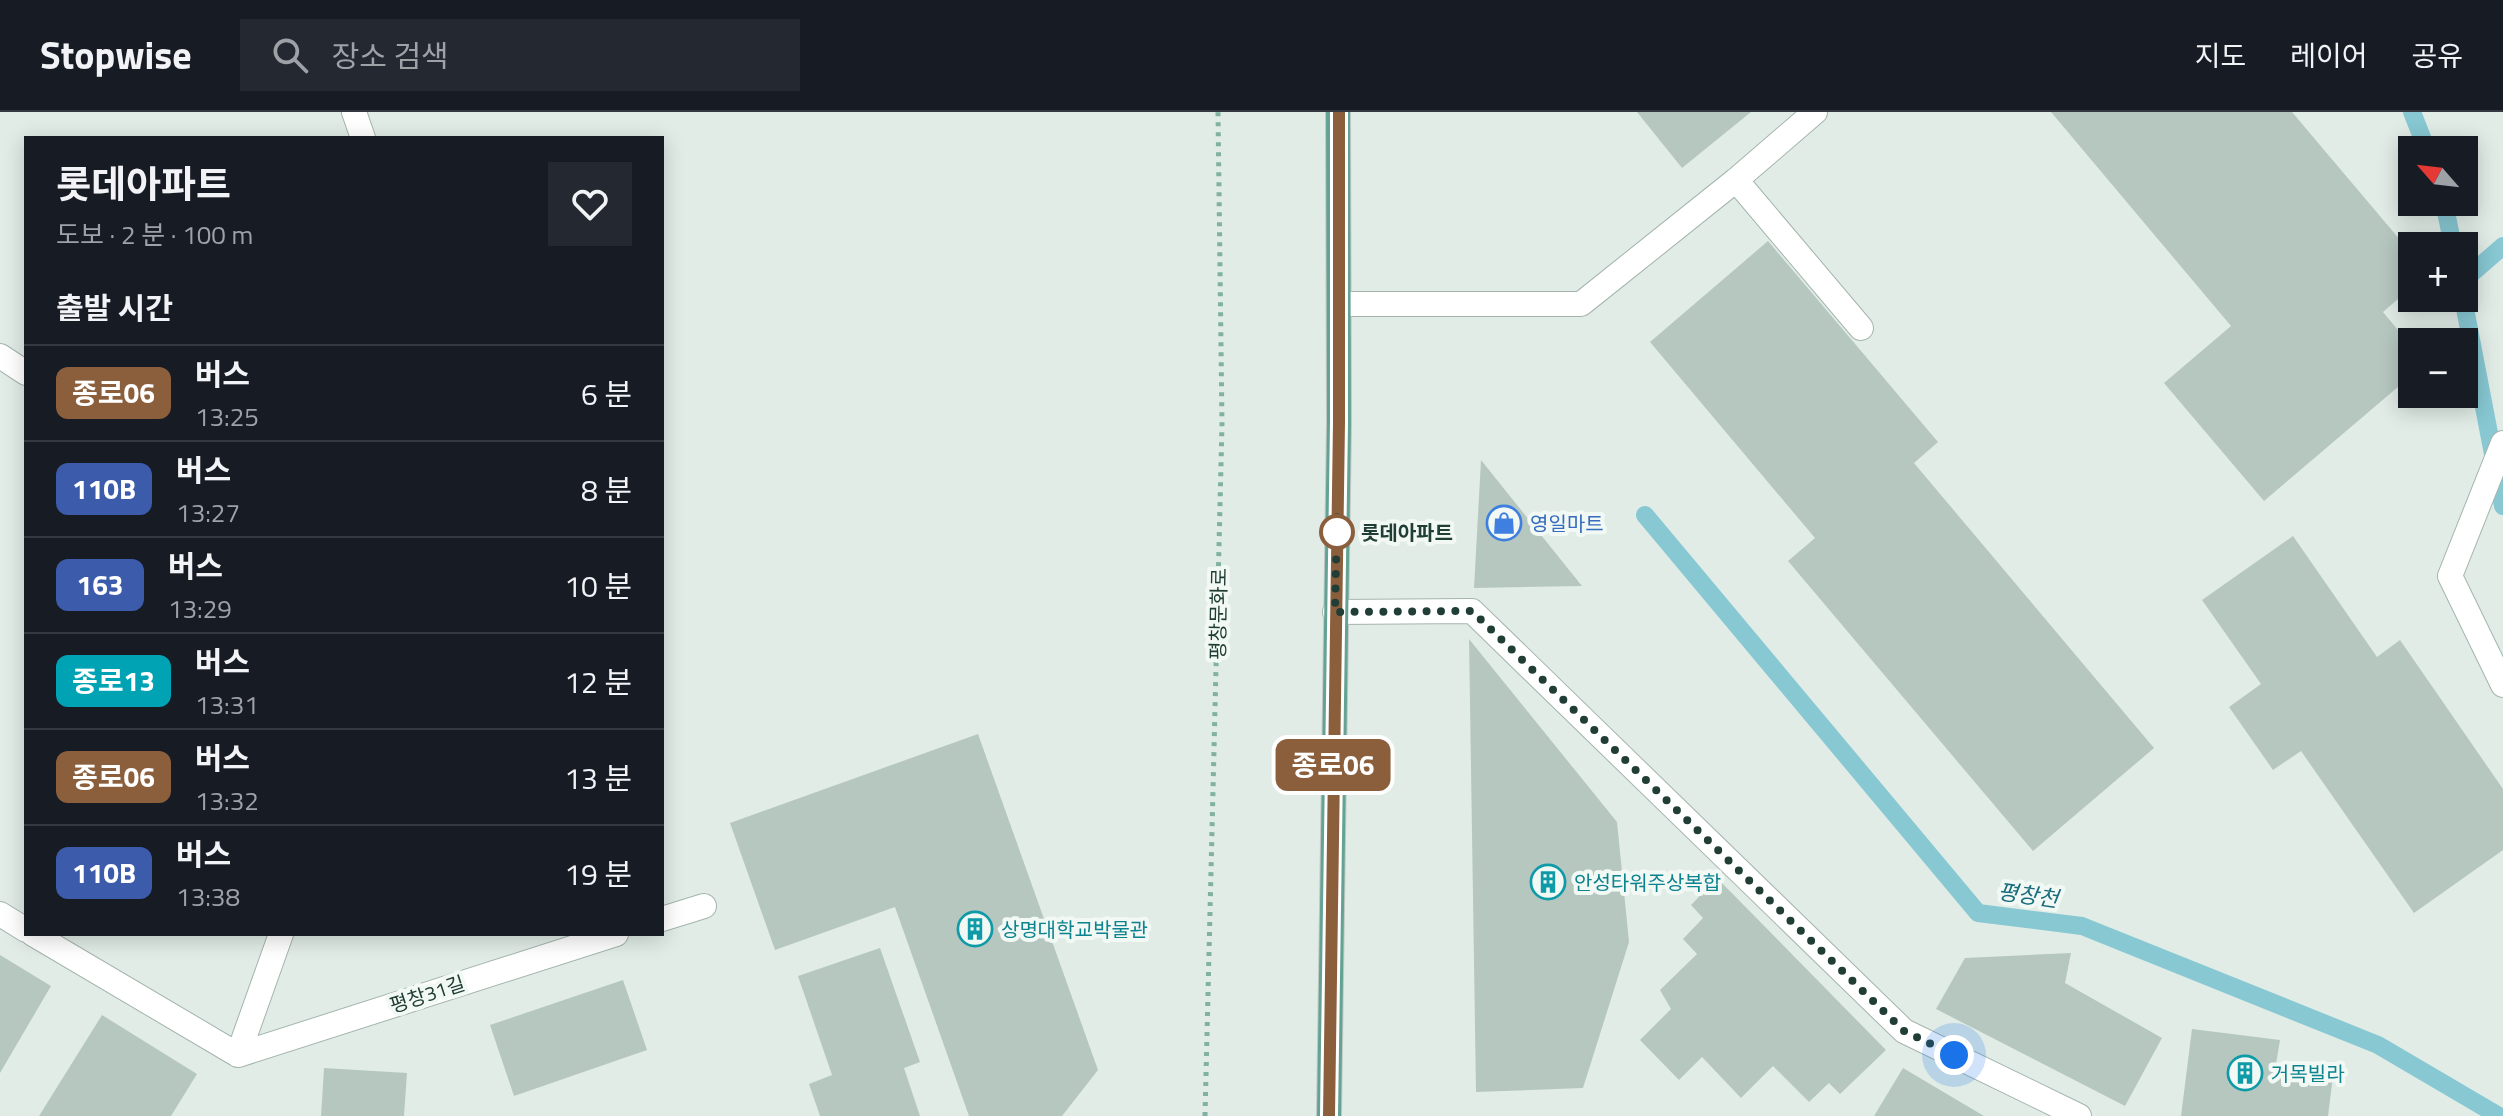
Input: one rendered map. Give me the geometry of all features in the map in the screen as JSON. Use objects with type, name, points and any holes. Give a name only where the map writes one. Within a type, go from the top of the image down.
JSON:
[{"type":"main road","points":[[1329,1116],[1339,304],[1338,112]]},
{"type":"street","points":[[354,112],[362,136]]},
{"type":"street","points":[[1339,304],[1581,304],[1736,180],[1815,112]]},
{"type":"street","points":[[1736,180],[1861,328]]},
{"type":"street","points":[[0,356],[24,372]]},
{"type":"street","points":[[2503,443],[2450,576],[2503,685]]},
{"type":"street","points":[[1335,612],[1472,611],[1904,1031],[2079,1116]]},
{"type":"street","points":[[664,918],[704,906]]},
{"type":"street","points":[[0,914],[24,929]]},
{"type":"street","points":[[36,936],[238,1055],[280,936]]},
{"type":"street","name":"평창31길","points":[[238,1055],[610,936]]},
{"type":"path","name":"평창문화로","points":[[1205,1116],[1222,424],[1218,112]]},
{"type":"building","points":[[1637,112],[1751,112],[1682,168]]},
{"type":"building","points":[[2051,112],[2292,112],[2398,237],[2398,299],[2383,312],[2398,330],[2398,387],[2264,501],[2164,383],[2231,326]]},
{"type":"building","points":[[1768,241],[1938,442],[1914,463],[2154,748],[2033,851],[1788,561],[1815,538],[1650,342]]},
{"type":"building","name":"영일마트","points":[[1481,460],[1582,586],[1474,588]]},
{"type":"building","points":[[2293,536],[2377,657],[2400,640],[2503,789],[2503,850],[2414,913],[2301,751],[2273,770],[2229,707],[2261,684],[2202,600]]},
{"type":"building","name":"안성타워주상복합","points":[[1469,639],[1617,822],[1629,942],[1583,1088],[1476,1092]]},
{"type":"building","name":"상명대학교박물관","points":[[978,734],[1098,1070],[1062,1116],[969,1116],[895,907],[775,950],[730,823]]},
{"type":"building","points":[[1717,878],[1886,1050],[1840,1094],[1829,1083],[1809,1102],[1773,1066],[1741,1098],[1702,1057],[1679,1080],[1640,1040],[1671,1009],[1660,990],[1697,954],[1683,939],[1703,918],[1691,905]]},
{"type":"building","points":[[880,948],[920,1062],[904,1068],[920,1116],[820,1116],[809,1084],[832,1075],[798,976]]},
{"type":"building","points":[[2071,953],[2065,983],[2162,1038],[2125,1106],[1936,1009],[1965,958]]},
{"type":"building","points":[[0,955],[51,986],[0,1073]]},
{"type":"building","points":[[623,980],[647,1050],[514,1096],[490,1025]]},
{"type":"building","points":[[102,1015],[197,1074],[171,1116],[39,1116]]},
{"type":"building","name":"거목빌라","points":[[2192,1029],[2280,1040],[2275,1070],[2333,1076],[2328,1116],[2181,1116]]},
{"type":"building","points":[[324,1068],[407,1073],[404,1116],[321,1116]]},
{"type":"building","points":[[1903,1068],[1984,1116],[1874,1116]]},
{"type":"waterway","points":[[2412,112],[2421,136]]},
{"type":"waterway","points":[[2447,216],[2450,232]]},
{"type":"waterway","points":[[2478,268],[2503,246]]},
{"type":"waterway","points":[[2466,312],[2503,506]]},
{"type":"waterway","name":"평창천","points":[[1645,515],[1978,913],[2082,926],[2378,1045],[2499,1116]]},
{"type":"bus line","name":"종로06","points":[[1329,1116],[1339,422],[1339,112]]},
{"type":"place","name":"영일마트","points":[[1504,523]]},
{"type":"place","name":"롯데아파트","points":[[1337,532]]},
{"type":"place","name":"안성타워주상복합","points":[[1548,882]]},
{"type":"place","name":"상명대학교박물관","points":[[975,929]]},
{"type":"place","name":"거목빌라","points":[[2245,1073]]},
{"type":"route","points":[[1337,532],[1337,517],[1335,612],[1472,611],[1904,1031],[1954,1055]]}]
